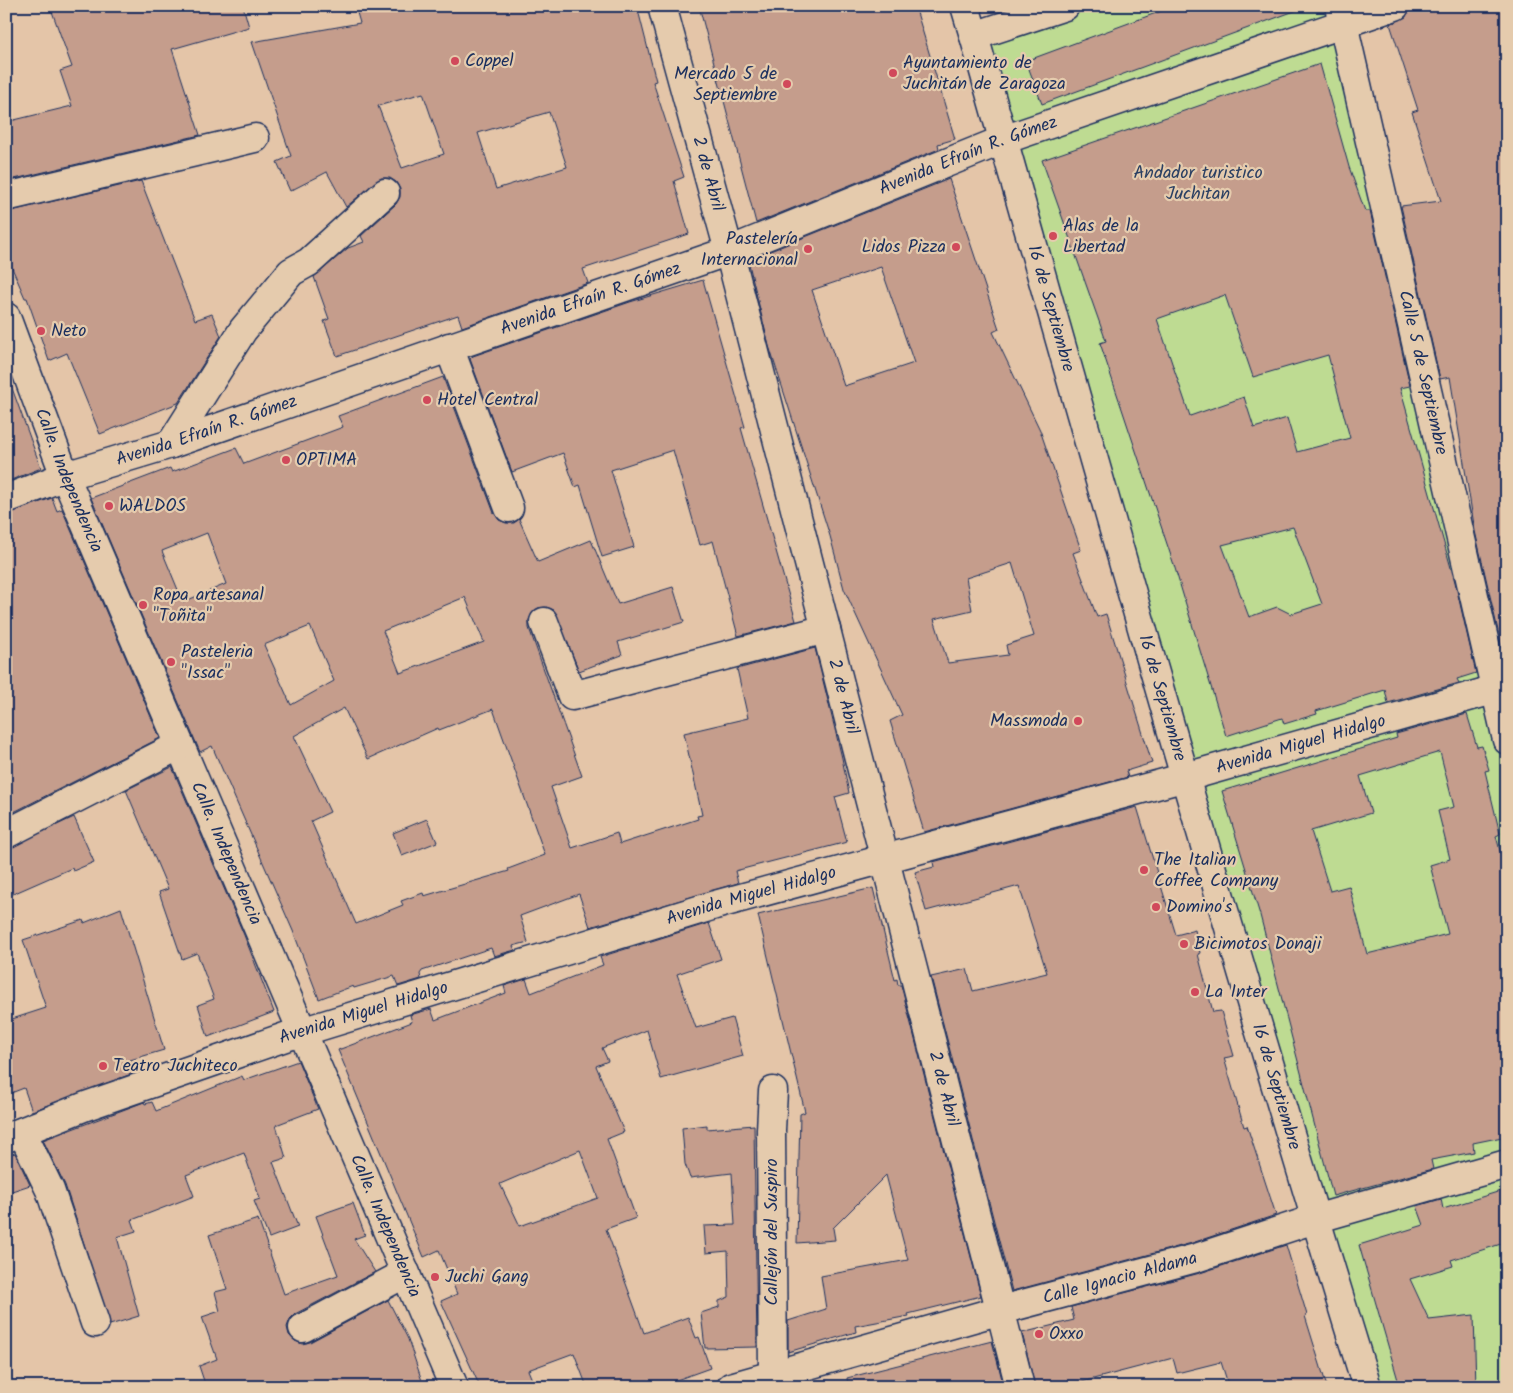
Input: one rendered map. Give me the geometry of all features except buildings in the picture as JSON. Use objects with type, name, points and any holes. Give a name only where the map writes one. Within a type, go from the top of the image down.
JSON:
[{"type":"street","name":"2 de Abril","points":[[662,6],[729,251],[1020,1387]]},
{"type":"street","name":"16 de Septiembre","points":[[965,6],[1186,777],[1315,1219],[1367,1387]]},
{"type":"street","points":[[974,36],[1013,16],[1064,6]]},
{"type":"street","name":"Avenida Efraín R. Gómez","points":[[6,499],[66,476],[171,444],[729,251],[1003,140],[1341,16],[1395,6]]},
{"type":"street","name":"Calle 5 de Septiembre","points":[[1341,16],[1501,688],[1507,740]]},
{"type":"street","points":[[6,197],[255,138]]},
{"type":"street","points":[[171,444],[197,406],[243,330],[291,272],[309,262],[385,194]]},
{"type":"street","name":"Calle. Independencia","points":[[6,317],[66,476],[454,1387]]},
{"type":"street","points":[[449,347],[509,508]]},
{"type":"street","points":[[544,622],[572,696],[826,629]]},
{"type":"street","name":"Avenida Miguel Hidalgo","points":[[14,1135],[86,1106],[303,1032],[715,905],[1186,777],[1501,688]]},
{"type":"street","points":[[6,834],[180,745]]},
{"type":"street","name":"Callejón del Suspiro","points":[[773,1090],[771,1130],[773,1374]]},
{"type":"street","points":[[14,1135],[50,1190],[95,1323]]},
{"type":"street","name":"Calle Ignacio Aldama","points":[[731,1387],[1001,1310],[1196,1258],[1315,1219],[1507,1164]]},
{"type":"street","points":[[304,1328],[406,1274]]},
{"type":"green space","name":"Andador turistico Juchitan","points":[[1061,6],[1339,6],[1507,740],[1507,1387],[1367,1387],[974,36]]},
{"type":"place","name":"Coppel","points":[[455,61]]},
{"type":"place","name":"Ayuntamiento de Juchitán de Zaragoza","points":[[893,73]]},
{"type":"place","name":"Mercado 5 de Septiembre","points":[[787,84]]},
{"type":"place","name":"Alas de la Libertad","points":[[1053,236]]},
{"type":"place","name":"Lidos Pizza","points":[[956,247]]},
{"type":"place","name":"Pastelería Internacional","points":[[808,249]]},
{"type":"place","name":"Neto","points":[[41,331]]},
{"type":"place","name":"Hotel Central","points":[[427,400]]},
{"type":"place","name":"OPTIMA","points":[[286,460]]},
{"type":"place","name":"WALDOS","points":[[109,506]]},
{"type":"place","name":"Ropa artesanal \"Toñita\"","points":[[143,605]]},
{"type":"place","name":"Pasteleria \"Issac\"","points":[[171,662]]},
{"type":"place","name":"Massmoda","points":[[1078,721]]},
{"type":"place","name":"The Italian Coffee Company","points":[[1144,870]]},
{"type":"place","name":"Domino's","points":[[1156,907]]},
{"type":"place","name":"Bicimotos Donaji","points":[[1184,944]]},
{"type":"place","name":"La Inter","points":[[1195,992]]},
{"type":"place","name":"Teatro Juchiteco","points":[[103,1066]]},
{"type":"place","name":"Juchi Gang","points":[[435,1277]]},
{"type":"place","name":"Oxxo","points":[[1039,1334]]}]
